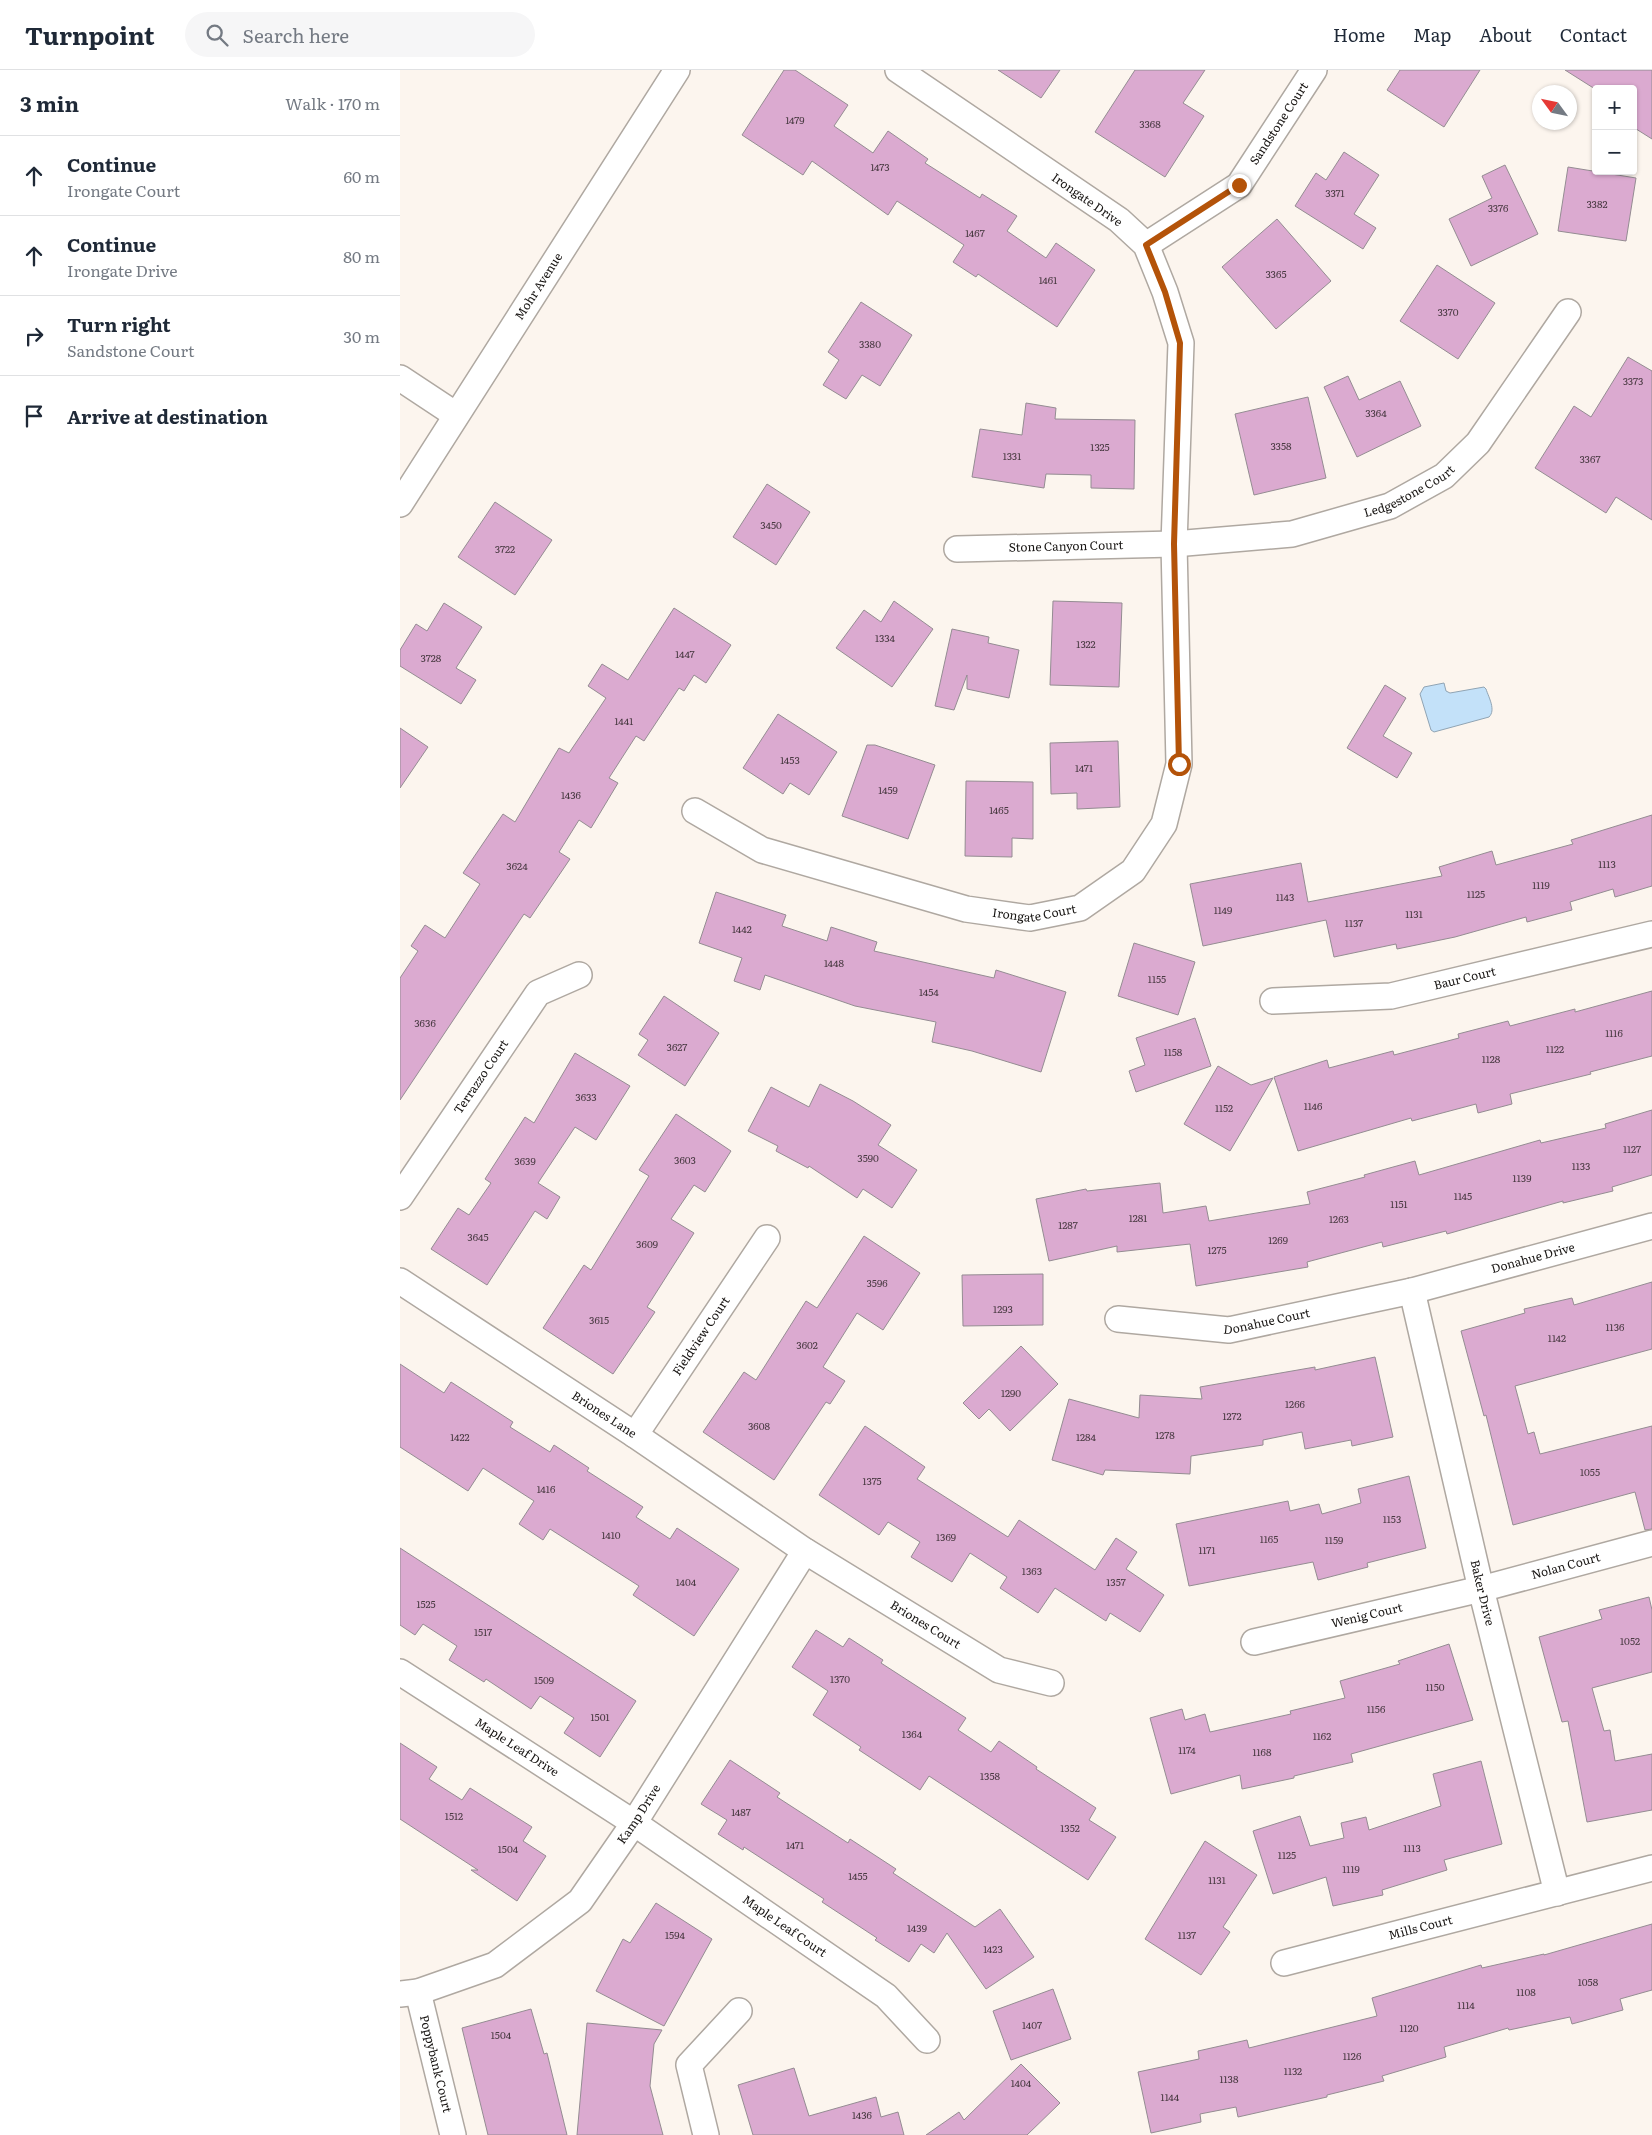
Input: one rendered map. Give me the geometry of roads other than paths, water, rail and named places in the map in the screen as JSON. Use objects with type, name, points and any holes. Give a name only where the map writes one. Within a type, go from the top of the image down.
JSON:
[{"type":"street","name":"Mohr Avenue","points":[[400,504],[677,70]]},
{"type":"street","name":"Irongate Drive","points":[[898,70],[1119,220],[1146,245],[1165,292],[1180,343],[1174,544]]},
{"type":"street","name":"Sandstone Court","points":[[1146,245],[1239,185],[1314,70]]},
{"type":"street","name":"Ledgestone Court","points":[[1174,544],[1292,534],[1390,506],[1444,476],[1478,443],[1568,312]]},
{"type":"street","points":[[400,378],[456,415]]},
{"type":"street","name":"Stone Canyon Court","points":[[957,549],[1174,544]]},
{"type":"street","name":"Irongate Court","points":[[695,811],[762,850],[966,909],[1030,918],[1080,908],[1133,871],[1164,824],[1179,764],[1174,544]]},
{"type":"street","name":"Baur Court","points":[[1273,1001],[1391,996],[1652,934]]},
{"type":"street","name":"Terrazzo Court","points":[[400,1197],[538,993],[579,975]]},
{"type":"street","name":"Donahue Drive","points":[[1412,1290],[1652,1226]]},
{"type":"street","name":"Fieldview Court","points":[[634,1435],[767,1238]]},
{"type":"street","name":"Briones Lane","points":[[400,1281],[634,1435],[805,1551]]},
{"type":"street","name":"Donahue Court","points":[[1118,1319],[1229,1330],[1412,1290]]},
{"type":"street","name":"Baker Drive","points":[[1412,1290],[1481,1589],[1556,1893]]},
{"type":"street","name":"Nolan Court","points":[[1481,1589],[1652,1544]]},
{"type":"street","name":"Briones Court","points":[[805,1551],[999,1670],[1051,1683]]},
{"type":"street","name":"Kamp Drive","points":[[409,1993],[495,1966],[580,1901],[634,1823],[805,1551]]},
{"type":"street","name":"Wenig Court","points":[[1254,1642],[1481,1589]]},
{"type":"street","name":"Maple Leaf Drive","points":[[400,1672],[634,1823]]},
{"type":"street","name":"Maple Leaf Court","points":[[634,1823],[886,1996],[927,2040]]},
{"type":"street","name":"Mills Court","points":[[1284,1963],[1652,1868]]},
{"type":"street","name":"Poppybank Court","points":[[409,1993],[453,2135]]},
{"type":"street","points":[[706,2135],[689,2065],[739,2011]]},
{"type":"water","points":[[1444,683],[1446,691],[1450,693],[1484,687],[1492,707],[1489,717],[1434,732],[1431,730],[1420,694],[1424,687]]}]
